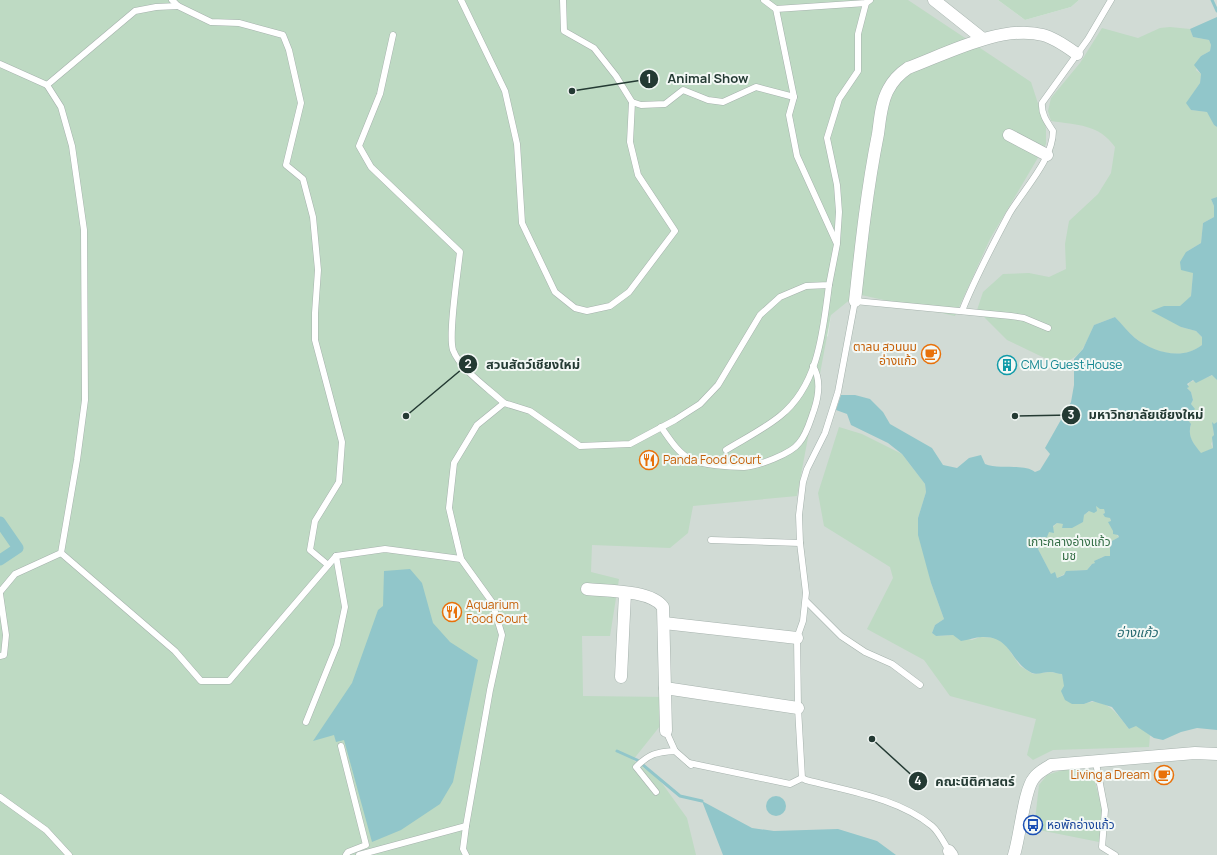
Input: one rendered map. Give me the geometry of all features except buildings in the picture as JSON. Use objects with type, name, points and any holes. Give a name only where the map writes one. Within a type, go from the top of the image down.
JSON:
[{"type":"street","points":[[934,0],[984,39]]},
{"type":"street","points":[[856,301],[874,151],[887,91],[899,74],[908,68],[984,39],[1005,34],[1034,33],[1044,35],[1077,54]]},
{"type":"street","points":[[1009,135],[1047,154]]},
{"type":"street","points":[[587,589],[650,596],[659,602],[663,607],[666,731]]},
{"type":"street","points":[[620,677],[625,593]]},
{"type":"street","points":[[664,623],[797,638]]},
{"type":"street","points":[[665,688],[798,708]]},
{"type":"street","points":[[1014,855],[1019,841],[1028,788],[1033,778],[1042,770],[1051,765],[1096,763],[1195,753],[1217,754]]},
{"type":"lane","points":[[172,0],[178,6],[211,22],[239,23],[283,35],[289,50],[301,103],[286,166],[303,179],[313,217],[318,270],[315,340],[342,442],[339,482],[315,521],[310,550],[328,565]]},
{"type":"lane","points":[[462,0],[505,91],[517,144],[522,223],[555,292],[575,308],[588,312],[610,306],[625,296],[675,231],[638,175],[630,142],[632,102],[616,76],[594,48],[564,31],[562,0]]},
{"type":"lane","points":[[726,450],[780,416],[798,397],[813,366],[823,332],[829,285],[837,244],[839,212],[837,185],[827,138],[839,100],[858,71],[858,34],[868,2],[776,9],[764,0]]},
{"type":"lane","points":[[962,311],[985,261],[1010,213],[1047,154],[1051,144],[1053,131],[1044,116],[1042,103],[1077,54],[1111,0]]},
{"type":"lane","points":[[47,84],[135,11],[156,7],[178,6]]},
{"type":"lane","points":[[776,9],[794,97],[789,115],[797,156],[837,244]]},
{"type":"lane","points":[[393,35],[380,94],[360,146],[370,166],[460,252],[452,330],[453,349],[462,364],[504,403],[530,411],[555,426],[580,446],[630,444],[661,428],[700,404],[718,385],[760,315],[780,297],[806,286],[829,285]]},
{"type":"lane","points":[[0,64],[47,84],[61,107],[72,146],[84,230],[85,400],[77,460],[61,552]]},
{"type":"lane","points":[[632,102],[641,105],[665,104],[683,90],[708,100],[723,102],[756,87],[794,97]]},
{"type":"lane","points":[[802,778],[798,708],[797,638],[803,621],[806,601],[800,543],[800,515],[803,482],[807,469],[825,433],[832,414],[838,392],[856,301],[1024,318],[1048,328]]},
{"type":"lane","points":[[661,428],[675,446],[690,459],[712,465],[745,467],[784,455],[799,444],[807,429],[815,406],[819,389],[819,375],[813,366]]},
{"type":"lane","points":[[466,855],[463,849],[466,826],[490,690],[502,635],[492,602],[461,559],[450,508],[454,463],[477,424],[504,403]]},
{"type":"lane","points":[[711,540],[800,543]]},
{"type":"lane","points":[[61,552],[131,615],[174,651],[202,681],[229,681],[336,556],[385,549],[461,559]]},
{"type":"lane","points":[[0,656],[4,655],[6,635],[0,593],[15,574],[61,552]]},
{"type":"lane","points":[[306,722],[337,645],[345,607],[336,556]]},
{"type":"lane","points":[[806,601],[841,636],[865,652],[892,664],[920,685]]},
{"type":"lane","points":[[666,731],[675,751],[690,764],[790,784],[802,778]]},
{"type":"lane","points":[[341,746],[366,845],[348,852],[346,855]]},
{"type":"lane","points":[[656,792],[636,767],[646,757],[660,752],[675,751]]},
{"type":"lane","points":[[1096,763],[1105,810],[1102,847],[1115,855]]},
{"type":"lane","points":[[802,778],[884,801],[903,809],[933,827],[950,854]]},
{"type":"lane","points":[[0,797],[46,830],[69,855]]},
{"type":"lane","points":[[359,855],[466,826]]},
{"type":"shaded area","points":[[888,0],[998,0],[1025,20],[1071,7],[1079,0],[1217,0],[1217,855],[596,855],[558,763],[572,518],[828,336],[870,42]]},
{"type":"green space","points":[[0,0],[908,0],[1031,82],[1046,128],[1046,144],[990,239],[955,316],[857,294],[831,315],[797,496],[693,506],[688,533],[670,548],[592,545],[591,572],[619,579],[610,636],[582,636],[583,696],[667,697],[668,716],[633,760],[659,779],[687,818],[696,855],[0,855]]},
{"type":"green space","points":[[998,0],[1079,0],[1071,7],[1025,20]]},
{"type":"green space","points":[[1170,27],[1190,29],[1193,37],[1209,40],[1211,45],[1210,51],[1201,56],[1196,70],[1201,74],[1200,83],[1187,103],[1191,110],[1208,112],[1214,125],[1217,127],[1217,197],[1211,199],[1214,206],[1214,217],[1203,223],[1201,243],[1186,252],[1193,273],[1191,296],[1180,307],[1164,306],[1181,327],[1196,331],[1202,337],[1202,345],[1186,353],[1177,354],[1159,351],[1135,338],[1115,317],[1094,325],[1082,350],[1067,362],[1059,365],[1007,340],[977,310],[983,292],[1003,274],[1029,273],[1049,277],[1066,269],[1065,244],[1069,221],[1098,194],[1111,173],[1115,147],[1109,139],[1087,127],[1051,121],[1048,111],[1051,98],[1080,63],[1102,28],[1138,38],[1160,28]]},
{"type":"green space","points":[[1213,375],[1217,380],[1217,422],[1213,426],[1214,437],[1211,444],[1213,448],[1201,454],[1194,444],[1190,433],[1191,425],[1188,421],[1193,410],[1191,404],[1193,400],[1191,392],[1187,388],[1190,382]]},
{"type":"green space","points":[[839,427],[862,434],[902,454],[925,484],[926,492],[918,518],[931,583],[944,619],[935,625],[932,633],[936,636],[953,635],[972,640],[980,637],[997,638],[1005,644],[1020,666],[1033,674],[1050,672],[1062,674],[1065,686],[1084,704],[1099,702],[1105,704],[1115,712],[1129,729],[1136,725],[1150,735],[1149,747],[1053,750],[1033,760],[1027,755],[1036,719],[950,696],[924,660],[867,629],[893,578],[890,567],[824,526],[818,493]]},
{"type":"green space","name":"เกาะกลางอ่างแก้ว มช","points":[[1096,506],[1104,508],[1105,513],[1103,514],[1110,518],[1113,531],[1119,537],[1110,542],[1110,556],[1102,557],[1095,561],[1095,563],[1087,570],[1070,571],[1057,578],[1056,575],[1051,575],[1038,549],[1042,544],[1042,538],[1057,523],[1064,524],[1062,528],[1068,527]]},
{"type":"green space","points":[[1062,770],[1092,770],[1103,813],[1099,842],[1034,829],[1039,785],[1047,775]]},
{"type":"water","points":[[1217,17],[1217,127],[1214,125],[1207,112],[1191,110],[1186,103],[1200,83],[1201,74],[1194,65],[1201,56],[1210,51],[1211,45],[1209,40],[1193,37],[1190,29]]},
{"type":"water","name":"อ่างแก้ว","points":[[1217,197],[1217,380],[1212,375],[1196,383],[1193,380],[1187,384],[1189,387],[1187,388],[1191,392],[1193,400],[1191,404],[1195,409],[1189,415],[1188,420],[1191,424],[1190,433],[1194,443],[1201,453],[1213,448],[1212,437],[1214,435],[1212,422],[1214,424],[1217,422],[1217,730],[1197,728],[1181,732],[1163,740],[1154,738],[1136,726],[1129,729],[1112,707],[1092,701],[1084,704],[1072,704],[1065,700],[1061,691],[1064,686],[1062,674],[1050,672],[1036,674],[1032,673],[1025,669],[1005,645],[999,641],[992,638],[977,637],[961,641],[953,635],[936,636],[932,633],[935,625],[944,619],[931,583],[918,535],[918,518],[926,492],[925,484],[902,454],[888,443],[851,425],[847,414],[836,410],[841,395],[855,395],[870,399],[883,412],[890,424],[932,448],[943,465],[957,468],[969,458],[981,455],[985,464],[991,466],[1018,467],[1030,469],[1035,472],[1040,470],[1050,454],[1045,448],[1071,402],[1074,385],[1074,359],[1083,349],[1094,325],[1115,317],[1132,336],[1142,343],[1159,351],[1168,353],[1186,353],[1202,345],[1202,337],[1196,331],[1181,327],[1151,311],[1164,306],[1180,306],[1191,296],[1193,273],[1181,270],[1180,262],[1186,252],[1201,243],[1203,223],[1214,217],[1214,206],[1211,199]],"holes":[[[1096,506],[1100,509],[1104,509],[1105,513],[1103,514],[1105,517],[1110,518],[1111,521],[1108,522],[1113,534],[1118,535],[1119,537],[1110,542],[1110,556],[1105,556],[1094,561],[1095,563],[1092,564],[1087,570],[1066,571],[1064,575],[1057,578],[1055,572],[1051,574],[1038,549],[1042,544],[1042,538],[1047,537],[1049,532],[1054,533],[1053,526],[1057,523],[1063,524],[1062,528],[1072,528],[1083,522],[1084,515],[1089,511],[1094,513],[1097,511]]]},
{"type":"water","points":[[410,569],[422,583],[433,623],[450,642],[478,660],[453,782],[440,804],[401,830],[372,842],[344,740],[336,742],[334,735],[313,741],[352,683],[378,610],[383,606],[384,571]]},
{"type":"water","points":[[776,796],[783,799],[786,806],[783,813],[776,816],[769,813],[766,806],[769,799]]},
{"type":"water","points":[[702,801],[752,828],[774,831],[838,829],[877,841],[896,855],[723,855]]},
{"type":"waterway","points":[[1212,0],[1217,11]]},
{"type":"waterway","points":[[0,522],[18,548],[0,560]]},
{"type":"waterway","points":[[617,751],[637,760],[680,796],[702,801]]},
{"type":"place","name":"Animal Show","points":[[572,91]]},
{"type":"place","name":"ตาลน สวนนม อ่างแก้ว","points":[[931,354]]},
{"type":"place","name":"CMU Guest House","points":[[1007,365]]},
{"type":"place","name":"สวนสัตว์เชียงใหม่","points":[[406,416]]},
{"type":"place","name":"มหาวิทยาลัยเชียงใหม่","points":[[1015,416]]},
{"type":"place","name":"Panda Food Court","points":[[649,460]]},
{"type":"place","name":"Aquarium Food Court","points":[[452,612]]},
{"type":"place","name":"คณะนิติศาสตร์","points":[[872,739]]},
{"type":"place","name":"Living a Dream","points":[[1164,775]]},
{"type":"place","name":"หอพักอ่างแก้ว","points":[[1033,825]]}]
